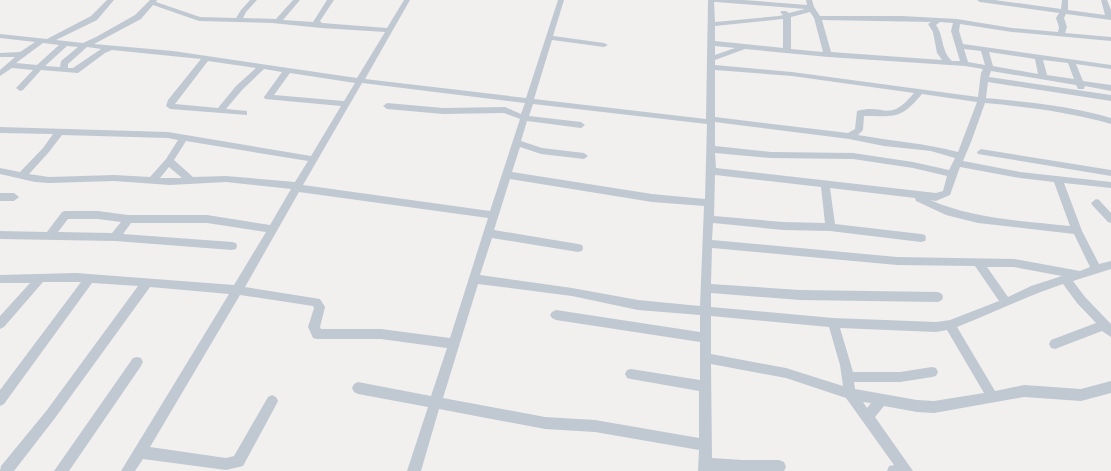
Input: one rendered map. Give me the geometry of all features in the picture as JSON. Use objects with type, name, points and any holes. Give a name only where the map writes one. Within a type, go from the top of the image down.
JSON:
[{"type":"street","points":[[0,74],[19,55],[94,18],[112,0]]},
{"type":"street","points":[[239,20],[243,11],[254,0]]},
{"type":"street","points":[[278,21],[290,10],[297,0]]},
{"type":"street","points":[[321,26],[316,22],[331,0]]},
{"type":"street","points":[[128,471],[237,290],[407,0]]},
{"type":"street","points":[[414,471],[561,0]]},
{"type":"street","points":[[711,0],[711,171],[706,288],[705,467],[779,467]]},
{"type":"street","points":[[716,0],[780,6],[811,6]]},
{"type":"street","points":[[980,0],[1034,4],[1064,11],[1110,18],[1104,0]]},
{"type":"street","points":[[1061,33],[1063,27],[1060,18],[1064,11],[1066,0]]},
{"type":"street","points":[[9,65],[64,70],[79,69],[102,46],[138,17],[152,1],[199,19],[278,21],[321,26],[390,30]]},
{"type":"street","points":[[780,6],[787,16],[787,51]]},
{"type":"street","points":[[711,24],[787,16],[811,6]]},
{"type":"street","points":[[811,6],[818,18],[828,55]]},
{"type":"street","points":[[818,18],[902,18],[957,21],[1012,30],[1061,33],[1111,39]]},
{"type":"street","points":[[937,21],[932,24],[937,31],[939,49],[942,57],[951,64]]},
{"type":"street","points":[[957,21],[955,31],[965,64]]},
{"type":"street","points":[[0,36],[147,50],[360,81],[529,102],[849,136],[884,143],[930,148],[959,159],[1008,174],[1111,185]]},
{"type":"street","points":[[550,38],[604,45]]},
{"type":"street","points":[[20,88],[65,43]]},
{"type":"street","points":[[711,43],[828,55],[965,64],[1111,88]]},
{"type":"street","points":[[64,70],[64,63],[86,44]]},
{"type":"street","points":[[960,46],[1111,67]]},
{"type":"street","points":[[710,63],[746,47]]},
{"type":"street","points":[[711,171],[907,194],[936,197],[944,196],[947,193],[952,174],[967,142],[982,100],[984,79],[988,68],[984,49]]},
{"type":"street","points":[[0,55],[19,55]]},
{"type":"street","points":[[1038,56],[1043,76]]},
{"type":"street","points":[[205,59],[169,105],[172,107],[221,109],[244,113]]},
{"type":"street","points":[[1071,61],[1084,94]]},
{"type":"street","points":[[710,63],[769,73],[792,74],[982,100],[1007,102],[1092,115],[1111,121]]},
{"type":"street","points":[[221,109],[239,88],[262,67]]},
{"type":"street","points":[[287,71],[268,97],[346,104]]},
{"type":"street","points":[[984,79],[1111,98]]},
{"type":"street","points":[[984,88],[1007,102]]},
{"type":"street","points":[[849,136],[859,130],[860,114],[894,115],[905,110],[922,91]]},
{"type":"street","points":[[387,106],[443,111],[505,110],[524,118],[581,125]]},
{"type":"street","points":[[0,138],[3,130],[148,134],[184,138],[313,159]]},
{"type":"street","points":[[22,176],[46,150],[59,132]]},
{"type":"street","points":[[154,180],[184,138]]},
{"type":"street","points":[[517,143],[541,151],[584,156]]},
{"type":"street","points":[[711,149],[739,153],[790,156],[853,156],[913,165],[952,174]]},
{"type":"street","points":[[981,152],[1111,173]]},
{"type":"street","points":[[169,161],[191,181]]},
{"type":"street","points":[[0,171],[49,180],[114,178],[170,182],[226,179],[297,187],[494,216]]},
{"type":"street","points":[[507,175],[652,198],[710,203]]},
{"type":"street","points":[[1058,180],[1077,232],[1097,270]]},
{"type":"street","points":[[825,185],[830,227]]},
{"type":"street","points":[[907,194],[949,212],[978,219],[1077,232]]},
{"type":"street","points":[[0,197],[14,197]]},
{"type":"street","points":[[1096,203],[1111,219]]},
{"type":"street","points":[[50,236],[65,215],[98,215],[128,219],[207,219],[273,228]]},
{"type":"street","points":[[115,237],[128,219]]},
{"type":"street","points":[[710,219],[783,226],[830,227],[921,238]]},
{"type":"street","points":[[488,233],[578,248]]},
{"type":"street","points":[[0,235],[115,237],[232,246]]},
{"type":"street","points":[[708,244],[897,261],[1014,263],[1080,276]]},
{"type":"street","points":[[978,262],[1006,302]]},
{"type":"street","points":[[474,279],[572,292],[638,304],[833,323],[936,327],[950,325],[999,306],[1035,289],[1111,265]]},
{"type":"street","points":[[0,279],[64,277],[237,290],[316,302],[320,307],[314,328],[317,334],[330,336],[356,333],[418,338],[454,344]]},
{"type":"street","points":[[0,324],[40,278]]},
{"type":"street","points":[[0,400],[89,279]]},
{"type":"street","points":[[1055,344],[1107,329],[1066,280]]},
{"type":"street","points":[[6,471],[51,414],[147,283]]},
{"type":"street","points":[[706,288],[800,295],[938,297]]},
{"type":"street","points":[[556,315],[706,338]]},
{"type":"street","points":[[833,323],[848,377],[850,394],[901,470]]},
{"type":"street","points":[[950,325],[992,396]]},
{"type":"street","points":[[706,358],[786,373],[850,394],[880,400],[934,407],[1024,390],[1081,395],[1111,388]]},
{"type":"street","points":[[61,471],[137,362]]},
{"type":"street","points":[[848,377],[900,377],[932,372]]},
{"type":"street","points":[[631,374],[705,386]]},
{"type":"street","points":[[358,388],[545,422],[595,426],[704,446]]},
{"type":"street","points":[[865,415],[871,412],[880,400]]},
{"type":"street","points":[[139,452],[226,464],[238,461],[272,401]]}]
